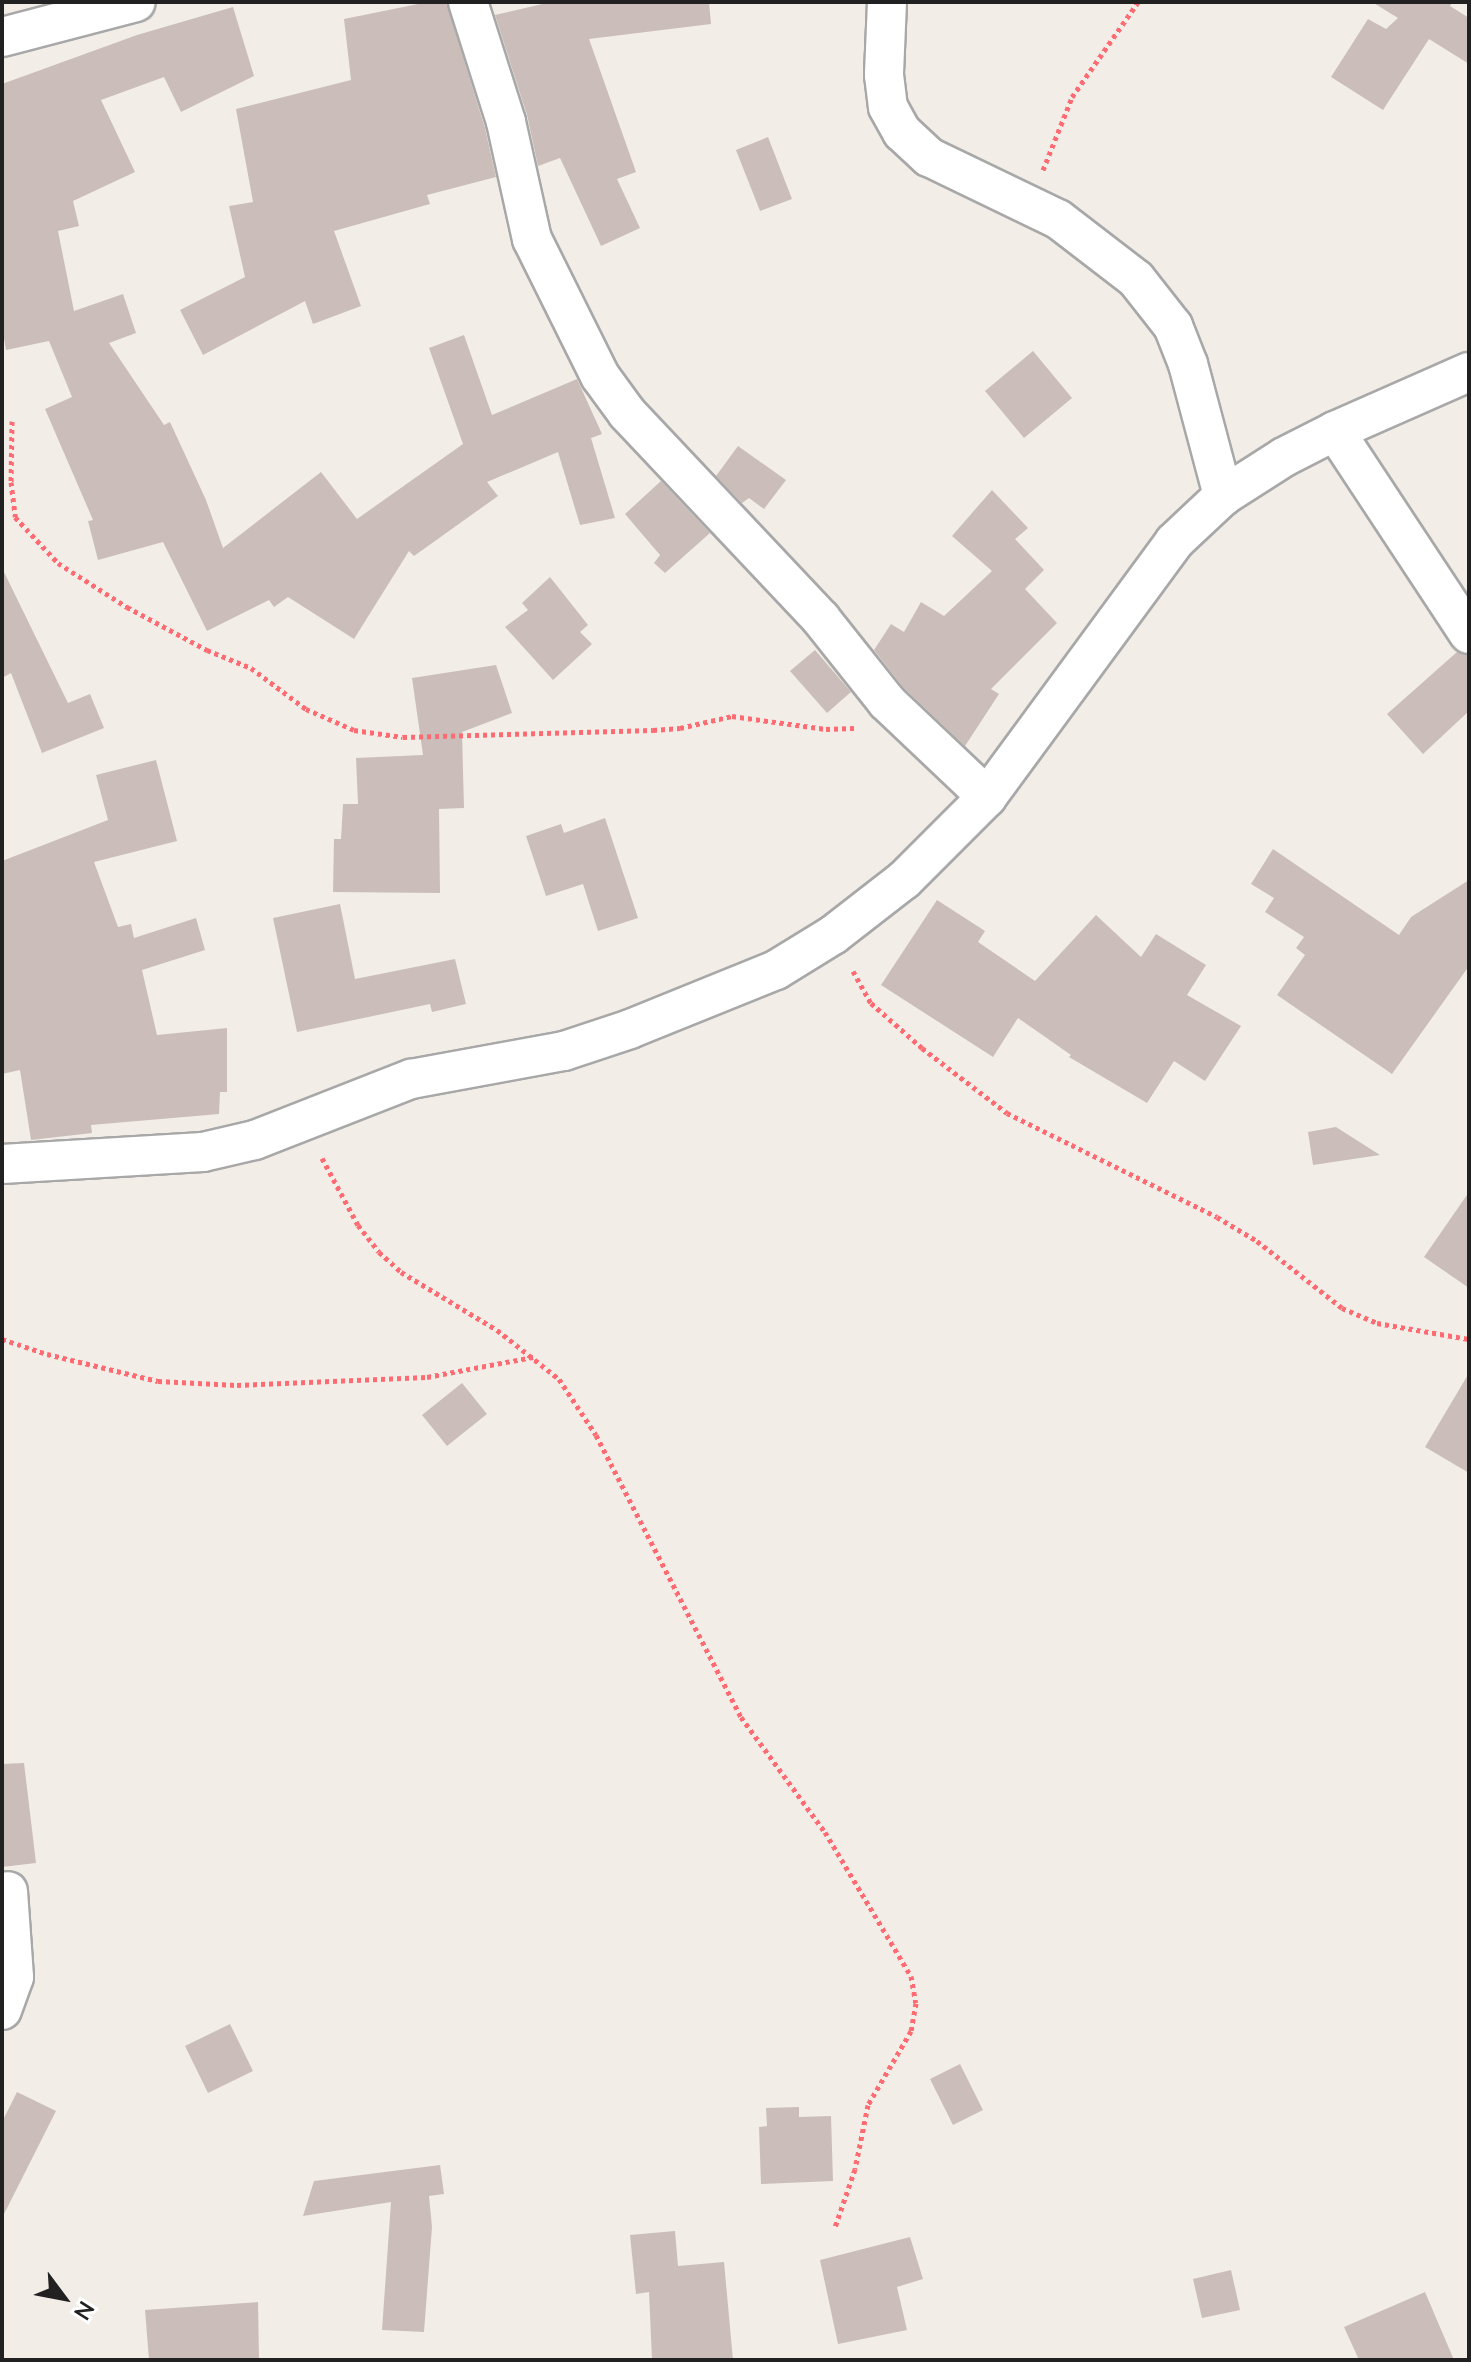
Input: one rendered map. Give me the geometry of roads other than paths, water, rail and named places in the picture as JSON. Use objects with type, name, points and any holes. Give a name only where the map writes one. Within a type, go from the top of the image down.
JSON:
[{"type":"street","points":[[2,37],[136,2]]},
{"type":"street","points":[[468,2],[506,122],[532,239],[600,376],[627,413],[821,619],[907,724],[987,797]]},
{"type":"street","points":[[887,2],[885,86],[888,107],[902,132],[929,157],[1033,205],[1092,243],[1136,279],[1173,326],[1188,364],[1223,496]]},
{"type":"street","points":[[2,1164],[203,1152],[255,1140],[411,1079],[564,1051],[630,1029],[776,970],[833,935],[904,880],[987,797],[1174,542],[1223,496],[1284,457],[1335,431],[1469,372]]},
{"type":"street","points":[[1335,431],[1469,634]]},
{"type":"street","points":[[2,2010],[14,1977],[8,1891]]}]
